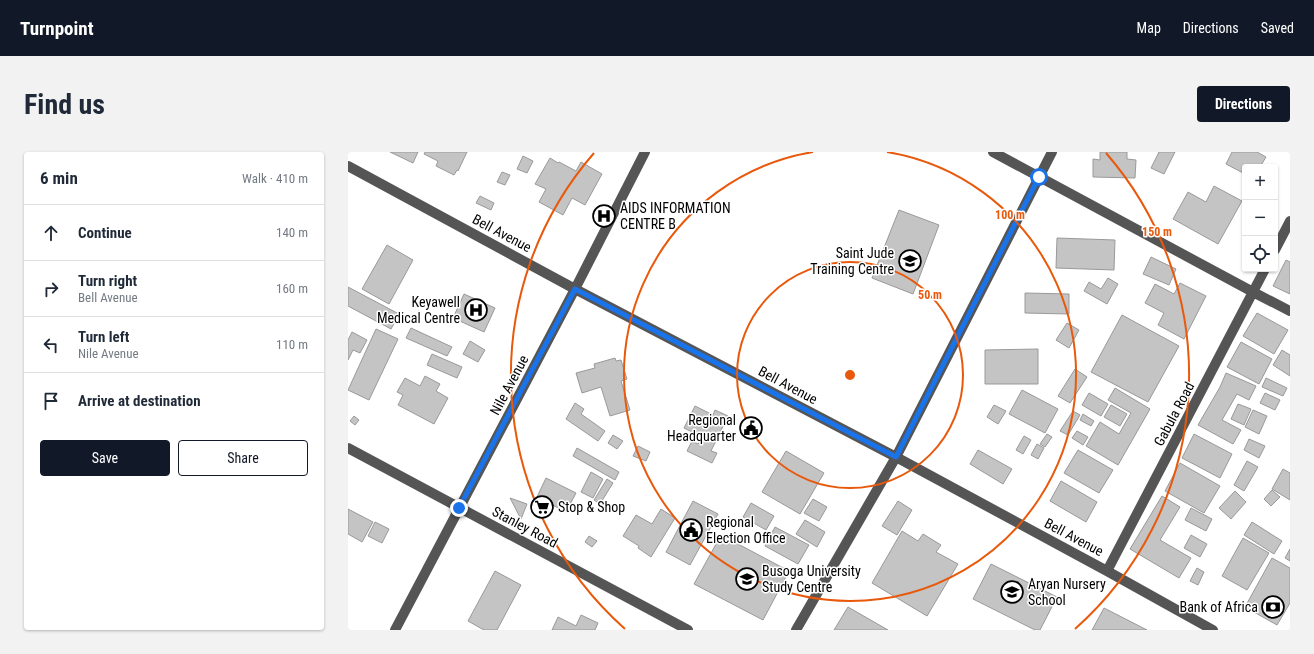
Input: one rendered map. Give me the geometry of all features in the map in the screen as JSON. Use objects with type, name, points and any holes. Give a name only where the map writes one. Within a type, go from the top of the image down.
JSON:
[{"type":"street","name":"Nile Avenue","points":[[395,630],[575,289],[645,152]]},
{"type":"street","points":[[993,152],[1290,311]]},
{"type":"street","points":[[796,630],[896,457],[1052,152]]},
{"type":"street","name":"Bell Avenue","points":[[348,166],[575,289],[896,457],[1213,630]]},
{"type":"street","points":[[1278,244],[1290,221]]},
{"type":"street","name":"Gabula Road","points":[[1107,571],[1263,272]]},
{"type":"street","name":"Stanley Road","points":[[348,448],[688,630]]},
{"type":"building","points":[[390,152],[418,152],[413,163]]},
{"type":"building","points":[[425,152],[467,152],[458,171],[457,170],[454,175],[436,166],[438,161],[424,154]]},
{"type":"building","points":[[1100,152],[1127,152],[1127,159],[1136,160],[1135,178],[1093,177],[1093,159],[1100,160]]},
{"type":"building","points":[[1159,152],[1175,152],[1164,174],[1151,168]]},
{"type":"building","points":[[1232,152],[1257,152],[1266,157],[1262,164],[1242,164],[1242,172],[1226,164]]},
{"type":"building","points":[[523,156],[533,161],[527,173],[517,169]]},
{"type":"building","points":[[550,158],[576,171],[581,162],[602,174],[585,205],[572,198],[563,215],[539,202],[546,189],[535,184]]},
{"type":"building","points":[[502,172],[510,175],[505,185],[497,182]]},
{"type":"building","points":[[1214,186],[1242,201],[1218,244],[1173,219],[1188,192],[1206,202]]},
{"type":"building","points":[[480,196],[494,203],[491,210],[476,203]]},
{"type":"building","points":[[899,210],[939,225],[913,294],[872,278]]},
{"type":"building","points":[[1057,238],[1115,240],[1114,270],[1056,268]]},
{"type":"building","points":[[387,245],[413,260],[389,304],[362,289]]},
{"type":"building","points":[[1151,257],[1176,269],[1169,285],[1143,274]]},
{"type":"building","points":[[1286,260],[1290,262],[1290,294],[1273,286]]},
{"type":"building","points":[[1108,278],[1118,284],[1107,304],[1084,291],[1089,282],[1101,289]]},
{"type":"building","points":[[1180,283],[1206,296],[1184,339],[1158,325],[1164,313],[1145,303],[1155,284],[1174,294]]},
{"type":"building","points":[[348,287],[399,314],[391,329],[348,306]]},
{"type":"building","points":[[1025,293],[1069,294],[1069,314],[1025,313]]},
{"type":"building","points":[[464,294],[495,308],[484,332],[453,318]]},
{"type":"building","points":[[1257,313],[1288,330],[1274,354],[1243,336]]},
{"type":"building","points":[[1122,315],[1179,346],[1148,402],[1091,372]]},
{"type":"building","points":[[1067,323],[1079,330],[1069,348],[1056,340]]},
{"type":"building","points":[[411,328],[452,347],[447,356],[406,338]]},
{"type":"building","points":[[376,329],[398,339],[369,400],[348,390]]},
{"type":"building","points":[[352,332],[367,340],[360,353],[353,350],[348,360],[348,340]]},
{"type":"building","points":[[470,341],[485,350],[478,362],[463,354]]},
{"type":"building","points":[[1241,342],[1272,359],[1259,384],[1227,367]]},
{"type":"building","points":[[1038,349],[1038,384],[985,384],[985,350]]},
{"type":"building","points":[[1282,350],[1290,355],[1290,376],[1273,365]]},
{"type":"building","points":[[432,354],[462,367],[457,378],[427,365]]},
{"type":"building","points":[[615,358],[616,361],[621,360],[627,379],[621,381],[630,410],[610,416],[601,387],[582,393],[576,373],[595,368],[594,364]]},
{"type":"building","points":[[1075,369],[1087,377],[1070,403],[1058,396]]},
{"type":"building","points":[[1226,373],[1256,386],[1249,400],[1237,394],[1222,420],[1241,430],[1233,444],[1198,425],[1220,387]]},
{"type":"building","points":[[425,376],[440,384],[436,391],[448,398],[434,424],[398,405],[403,395],[397,392],[405,378],[420,386]]},
{"type":"building","points":[[1266,378],[1287,388],[1283,396],[1262,387]]},
{"type":"building","points":[[1115,388],[1150,409],[1118,465],[1086,446],[1100,422],[1119,434],[1131,413],[1108,400]]},
{"type":"building","points":[[1022,390],[1058,409],[1045,433],[1009,414]]},
{"type":"building","points":[[1089,393],[1108,404],[1101,416],[1082,405]]},
{"type":"building","points":[[1265,393],[1280,400],[1275,410],[1260,403]]},
{"type":"building","points":[[575,403],[584,409],[581,414],[605,431],[598,441],[566,419]]},
{"type":"building","points":[[1238,404],[1251,409],[1244,425],[1231,419]]},
{"type":"building","points":[[994,405],[1006,411],[998,424],[987,417]]},
{"type":"building","points":[[1111,405],[1127,414],[1120,426],[1104,417]]},
{"type":"building","points":[[695,406],[713,415],[715,410],[728,416],[711,451],[717,453],[712,463],[687,451],[692,441],[698,444],[702,437],[684,428]]},
{"type":"building","points":[[1253,410],[1267,416],[1259,434],[1245,427]]},
{"type":"building","points":[[1073,411],[1080,415],[1068,435],[1060,431]]},
{"type":"building","points":[[1083,414],[1094,421],[1091,426],[1080,420]]},
{"type":"building","points":[[354,416],[359,420],[355,425],[350,421]]},
{"type":"building","points":[[1077,431],[1088,437],[1083,445],[1072,438]]},
{"type":"building","points":[[1047,434],[1052,437],[1045,447],[1040,444]]},
{"type":"building","points":[[1194,434],[1232,454],[1220,478],[1182,458]]},
{"type":"building","points":[[613,435],[623,441],[617,449],[608,443]]},
{"type":"building","points":[[1024,436],[1031,440],[1023,454],[1016,450]]},
{"type":"building","points":[[1249,439],[1265,446],[1259,458],[1244,450]]},
{"type":"building","points":[[1037,444],[1044,448],[1038,459],[1031,455]]},
{"type":"building","points":[[638,446],[650,452],[646,461],[633,456]]},
{"type":"building","points":[[577,448],[619,472],[615,480],[573,456]]},
{"type":"building","points":[[978,450],[1012,469],[1003,484],[970,464]]},
{"type":"building","points":[[1078,450],[1113,470],[1099,493],[1064,473]]},
{"type":"building","points":[[786,451],[824,473],[800,514],[762,492]]},
{"type":"building","points":[[1247,461],[1258,467],[1244,491],[1234,485]]},
{"type":"building","points":[[1180,463],[1220,486],[1204,513],[1165,491]]},
{"type":"building","points":[[1283,469],[1290,473],[1290,500],[1272,489]]},
{"type":"building","points":[[591,472],[603,479],[593,498],[581,492]]},
{"type":"building","points":[[546,478],[576,493],[566,512],[537,497]]},
{"type":"building","points":[[607,479],[613,483],[600,504],[594,500]]},
{"type":"building","points":[[1061,481],[1097,502],[1086,522],[1050,501]]},
{"type":"building","points":[[1272,490],[1280,497],[1271,506],[1264,499]]},
{"type":"building","points":[[1235,491],[1246,502],[1231,519],[1219,508]]},
{"type":"building","points":[[1162,496],[1180,507],[1160,540],[1191,558],[1179,578],[1130,549]]},
{"type":"building","points":[[510,498],[527,504],[521,519]]},
{"type":"building","points":[[813,499],[827,507],[819,521],[804,513]]},
{"type":"building","points":[[693,501],[718,514],[690,565],[666,552]]},
{"type":"building","points":[[898,501],[912,510],[897,535],[882,526]]},
{"type":"building","points":[[751,503],[774,516],[766,530],[743,517]]},
{"type":"building","points":[[1191,508],[1212,519],[1206,531],[1185,520]]},
{"type":"building","points":[[348,509],[373,522],[362,542],[348,534]]},
{"type":"building","points":[[661,509],[675,518],[651,557],[638,548],[639,546],[623,536],[636,515],[652,524]]},
{"type":"building","points":[[805,520],[825,532],[817,547],[796,534]]},
{"type":"building","points":[[375,522],[389,529],[382,543],[368,536]]},
{"type":"building","points":[[1252,522],[1282,541],[1274,554],[1244,535]]},
{"type":"building","points":[[775,527],[809,545],[798,564],[765,546]]},
{"type":"building","points":[[902,531],[918,541],[923,534],[941,545],[936,552],[958,564],[927,616],[872,583]]},
{"type":"building","points":[[721,535],[789,571],[763,620],[694,584]]},
{"type":"building","points":[[1191,535],[1207,544],[1200,557],[1184,548]]},
{"type":"building","points":[[589,536],[597,541],[592,547],[585,542]]},
{"type":"building","points":[[1243,538],[1269,553],[1247,590],[1222,576]]},
{"type":"building","points":[[1290,549],[1290,561],[1285,558]]},
{"type":"building","points":[[1272,558],[1290,568],[1290,603],[1277,625],[1245,607]]},
{"type":"building","points":[[991,564],[1057,597],[1040,630],[1035,630],[973,599]]},
{"type":"building","points":[[1197,568],[1204,572],[1198,585],[1190,581]]},
{"type":"building","points":[[495,571],[521,585],[497,630],[484,630],[468,621]]},
{"type":"building","points":[[848,607],[888,630],[834,630]]},
{"type":"building","points":[[1104,608],[1147,630],[1092,630]]},
{"type":"building","points":[[581,615],[598,623],[595,630],[552,630],[558,617],[576,626]]},
{"type":"place","name":"AIDS INFORMATION CENTRE B","points":[[604,216]]},
{"type":"place","name":"Saint Jude Training Centre","points":[[910,261]]},
{"type":"place","name":"Keyawell Medical Centre","points":[[476,310]]},
{"type":"place","name":"Regional Headquarter","points":[[751,428]]},
{"type":"place","name":"Stop & Shop","points":[[542,507]]},
{"type":"place","name":"Regional Election Office","points":[[691,530]]},
{"type":"place","name":"Busoga University Study Centre","points":[[747,579]]},
{"type":"place","name":"Aryan Nursery School","points":[[1012,592]]},
{"type":"place","name":"Bank of Africa","points":[[1273,607]]},
{"type":"route","points":[[459,508],[575,289],[896,457],[1039,177]]}]
